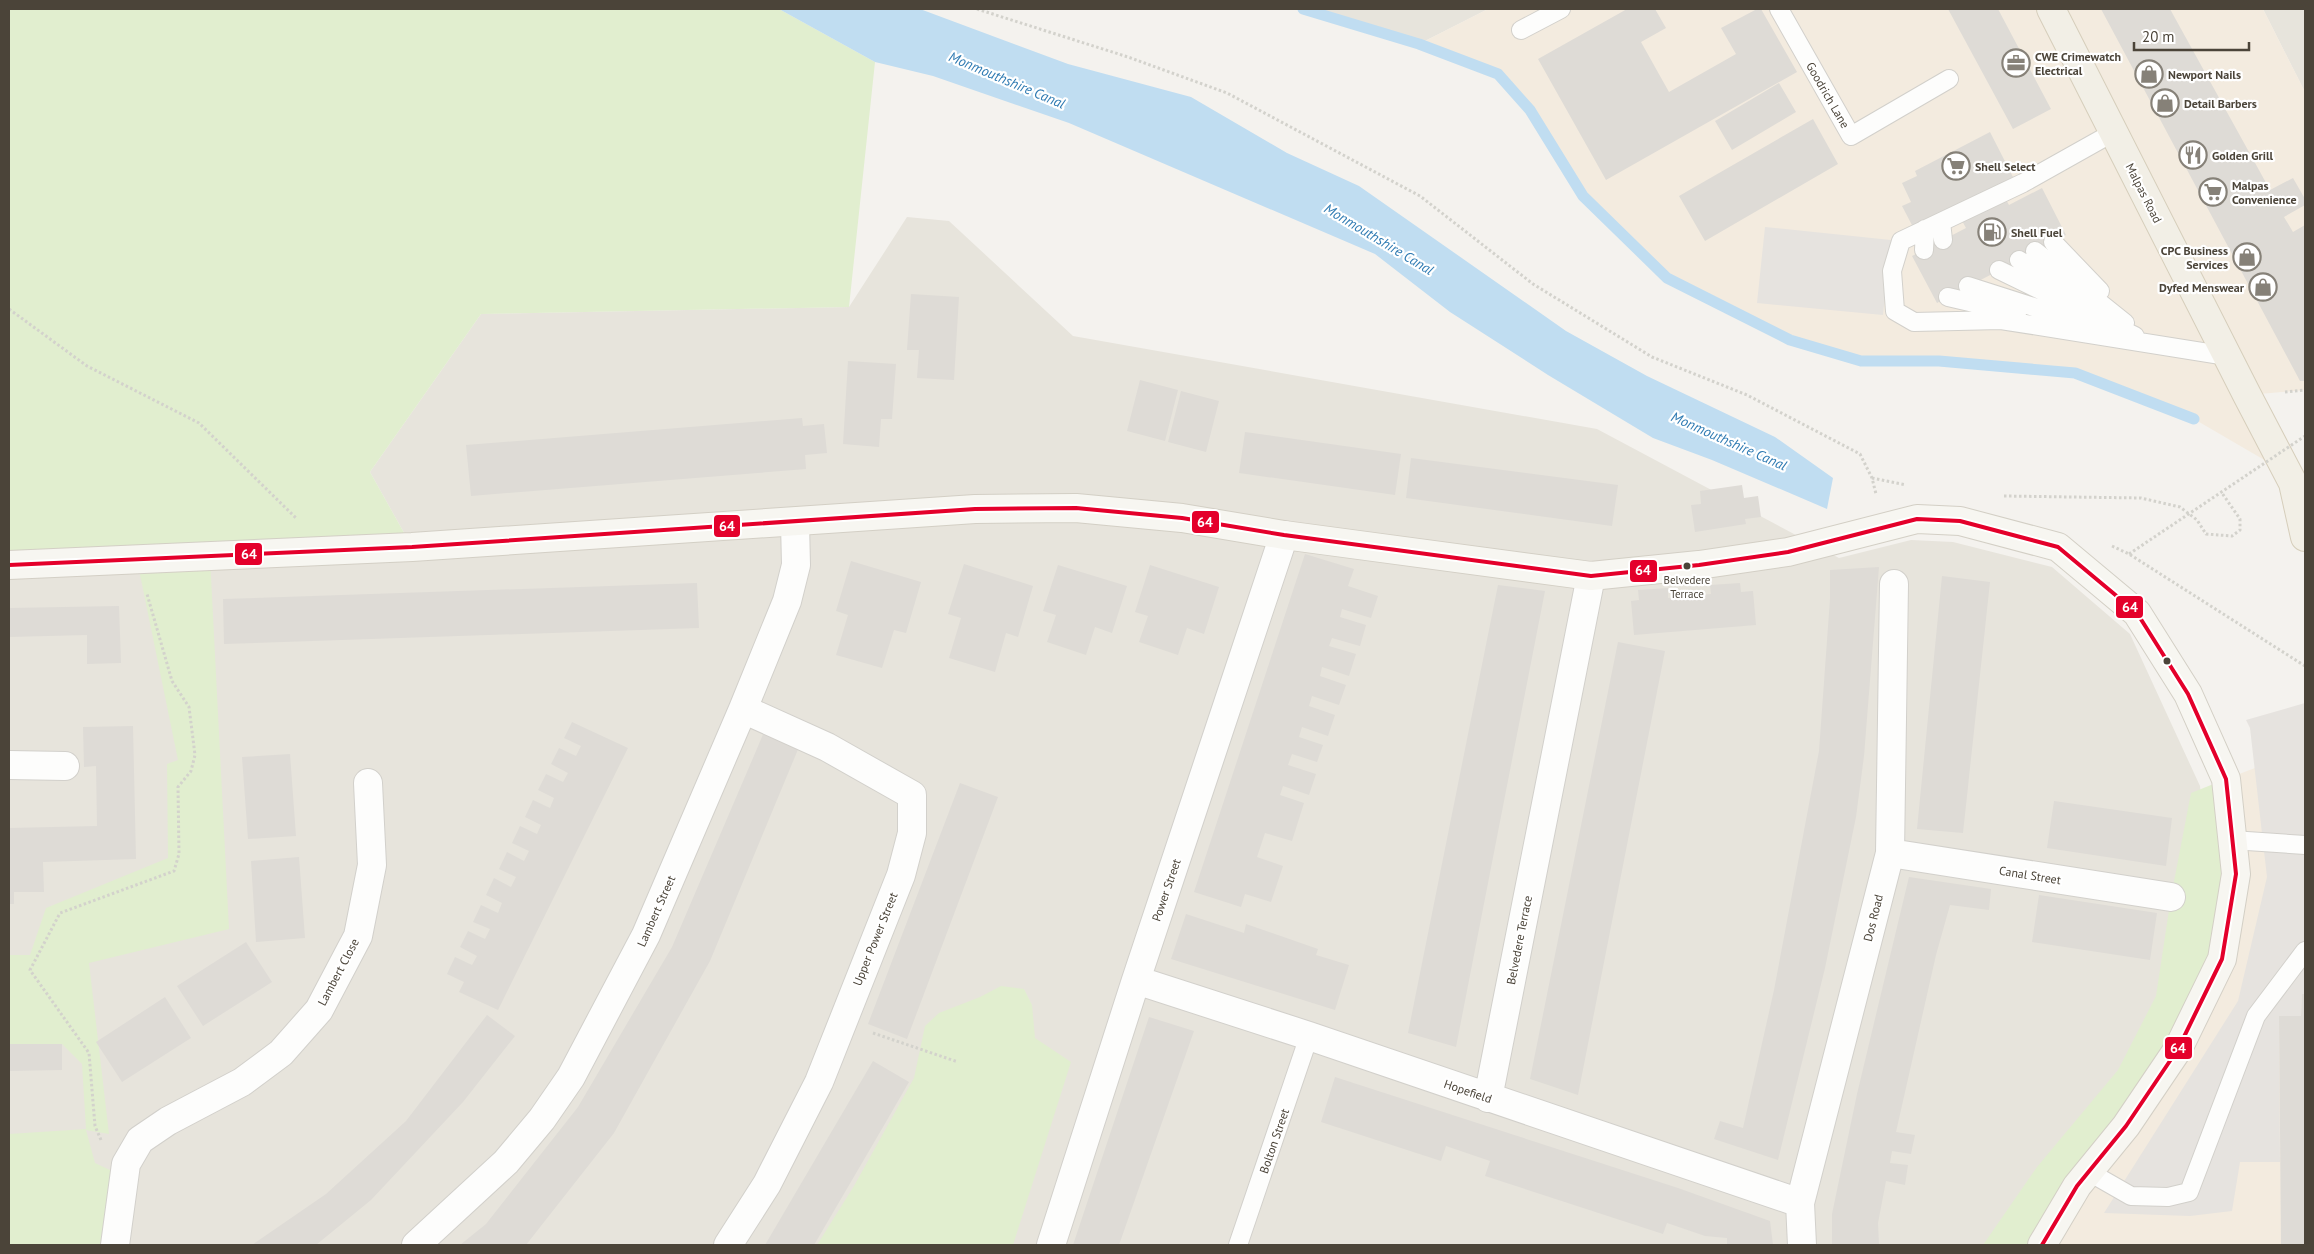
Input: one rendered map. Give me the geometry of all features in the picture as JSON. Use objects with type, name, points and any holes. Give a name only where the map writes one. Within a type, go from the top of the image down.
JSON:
[{"type":"main road","name":"Malpas Road","points":[[2051,9],[2227,356],[2299,492],[2305,537]]},
{"type":"street","points":[[9,565],[331,551],[795,523],[976,509],[1076,508],[1182,518],[1284,535],[1591,576],[1699,565],[1788,552],[1917,519],[1960,521],[2058,547],[2137,613],[2188,694],[2226,779],[2236,874],[2222,959],[2178,1049],[2126,1126],[2078,1186],[2042,1245]]},
{"type":"street","name":"Lambert Street","points":[[416,1245],[506,1162],[542,1120],[571,1077],[646,935],[743,710],[787,601],[796,565],[795,523]]},
{"type":"street","name":"Power Street","points":[[1051,1245],[1136,980],[1284,535]]},
{"type":"street","name":"Belvedere Terrace","points":[[1488,1098],[1591,576]]},
{"type":"street","name":"Dos Road","points":[[1802,1245],[1800,1203],[1890,853],[1894,584]]},
{"type":"street","name":"Upper Power Street","points":[[728,1245],[766,1184],[819,1082],[901,875],[912,833],[912,795],[827,747],[743,710]]},
{"type":"street","points":[[9,765],[65,766]]},
{"type":"street","name":"Lambert Close","points":[[115,1245],[126,1164],[140,1140],[168,1121],[242,1082],[281,1053],[319,1010],[358,936],[372,865],[368,783]]},
{"type":"street","name":"Canal Street","points":[[1890,853],[2171,897]]},
{"type":"street","name":"Hopefield","points":[[1136,980],[1309,1036],[1800,1203]]},
{"type":"lane","points":[[1522,30],[1561,9]]},
{"type":"lane","name":"Goodrich Lane","points":[[1779,9],[1851,136],[1949,80]]},
{"type":"lane","points":[[2114,132],[2019,192],[1944,228],[1901,241],[1892,271],[1895,311],[1914,322],[2001,320],[2227,356]]},
{"type":"lane","points":[[1924,250],[1944,228]]},
{"type":"lane","points":[[2053,242],[2151,344]]},
{"type":"lane","points":[[2035,251],[2151,344]]},
{"type":"lane","points":[[2019,260],[2151,344]]},
{"type":"lane","points":[[1999,270],[2151,344]]},
{"type":"lane","points":[[1974,283],[2151,344]]},
{"type":"lane","points":[[1948,297],[2151,344]]},
{"type":"lane","points":[[2232,840],[2305,845]]},
{"type":"lane","points":[[2089,1172],[2131,1196],[2168,1197],[2190,1192],[2256,1016],[2305,951]]},
{"type":"lane","name":"Bolton Street","points":[[1238,1245],[1309,1036]]},
{"type":"path","points":[[977,9],[1128,56],[1227,94],[1420,196],[1533,284],[1652,357],[1747,395],[1860,454],[1872,478]]},
{"type":"path","points":[[9,309],[87,366],[199,422],[331,551]]},
{"type":"path","points":[[2305,436],[2129,554],[2305,666]]},
{"type":"path","points":[[2000,495],[2141,498],[2180,507],[2197,520],[2206,534],[2232,536],[2240,530],[2240,519],[2222,493]]},
{"type":"path","points":[[126,1164],[103,1146],[95,1126],[90,1053],[30,970],[60,913],[174,871],[179,854],[178,787],[191,771],[195,755],[189,707],[172,681],[137,560]]},
{"type":"path","points":[[842,1022],[958,1062]]},
{"type":"shaded area","points":[[1303,9],[1488,9],[1419,44]]},
{"type":"shaded area","points":[[1488,9],[2263,9],[2305,92],[2305,390],[2247,395],[2292,476],[2194,419],[2075,373],[1939,361],[1861,361],[1790,340],[1667,278],[1583,196],[1530,110],[1498,74],[1419,44]]},
{"type":"shaded area","points":[[2263,9],[2305,9],[2305,92]]},
{"type":"shaded area","points":[[907,217],[949,221],[1073,336],[1597,429],[1839,558],[1911,540],[1953,542],[2052,567],[2130,634],[2200,786],[2210,881],[2042,1245],[9,1245],[9,565],[412,547],[370,472],[481,314],[849,307]]},
{"type":"shaded area","points":[[1765,227],[1891,240],[1883,315],[1757,303]]},
{"type":"shaded area","points":[[2305,703],[2305,994],[2302,995],[2301,1016],[2279,1016],[2280,1162],[2240,1162],[2232,1211],[2190,1216],[2104,1213],[2238,1001],[2267,877],[2250,728],[2246,720]]},
{"type":"shaded area","points":[[2305,749],[2305,1245],[2042,1245],[2126,1126],[2226,779]]},
{"type":"green space","points":[[9,9],[779,9],[875,62],[849,307],[481,314],[370,472],[412,547],[210,557],[229,929],[89,963],[109,1134],[86,1130],[95,1163],[125,1177],[115,1245],[9,1245],[9,1134],[86,1129],[82,1064],[62,1044],[9,1044],[9,955],[30,955],[46,908],[168,858],[167,764],[178,760],[137,560],[9,565]]},
{"type":"green space","points":[[2226,779],[2222,959],[2042,1245],[1983,1245],[2037,1167],[2118,1070],[2156,996],[2171,897],[2191,793]]},
{"type":"green space","points":[[1001,986],[1024,989],[1032,1005],[1035,1038],[1071,1062],[1013,1245],[817,1245],[854,1186],[914,1078],[925,1026],[939,1013],[980,997]]},
{"type":"water","name":"Monmouthshire Canal","points":[[779,9],[920,9],[1068,64],[1191,97],[1287,153],[1359,186],[1566,331],[1647,376],[1775,437],[1833,478],[1827,509],[1712,460],[1653,438],[1548,375],[1450,312],[1375,254],[1069,123],[933,76],[875,62]]},
{"type":"building","points":[[1627,9],[1655,9],[1666,28],[1641,42],[1669,92],[1736,54],[1721,28],[1757,9],[1761,9],[1797,72],[1606,180],[1538,59]]},
{"type":"building","points":[[1948,9],[1998,9],[2051,109],[2013,129]]},
{"type":"building","points":[[2101,9],[2170,9],[2270,190],[2293,178],[2305,199],[2305,205],[2284,217],[2293,232],[2305,225],[2305,381],[2300,381]]},
{"type":"building","points":[[1779,83],[1796,112],[1732,150],[1715,121]]},
{"type":"building","points":[[1813,119],[1838,164],[1705,241],[1679,196]]},
{"type":"building","points":[[1990,132],[2013,177],[1998,185],[2009,205],[2042,188],[2066,235],[1937,303],[1912,256],[1966,228],[1954,206],[1913,227],[1902,206],[1911,202],[1902,183],[1917,176],[1915,171]]},
{"type":"building","points":[[911,294],[959,297],[954,380],[917,378],[919,350],[907,350]]},
{"type":"building","points":[[848,361],[896,364],[892,419],[881,419],[879,447],[843,444]]},
{"type":"building","points":[[1140,380],[1178,390],[1165,441],[1127,431]]},
{"type":"building","points":[[1181,391],[1219,401],[1206,452],[1168,442]]},
{"type":"building","points":[[802,418],[803,426],[824,424],[827,453],[805,455],[806,469],[471,496],[466,445]]},
{"type":"building","points":[[1245,432],[1401,454],[1395,495],[1239,473]]},
{"type":"building","points":[[1411,458],[1618,485],[1612,526],[1406,498]]},
{"type":"building","points":[[1742,485],[1744,498],[1758,496],[1761,517],[1745,519],[1746,524],[1695,532],[1691,505],[1701,504],[1700,491]]},
{"type":"building","points":[[1305,554],[1354,569],[1348,586],[1378,596],[1371,618],[1342,609],[1340,617],[1366,625],[1360,646],[1332,638],[1329,646],[1356,654],[1349,676],[1322,667],[1320,676],[1346,685],[1339,705],[1312,696],[1309,706],[1335,715],[1328,736],[1302,727],[1299,737],[1323,745],[1317,762],[1292,754],[1288,765],[1316,774],[1309,795],[1283,786],[1280,795],[1304,803],[1292,841],[1265,833],[1257,857],[1283,866],[1271,902],[1245,894],[1241,907],[1194,892]]},
{"type":"building","points":[[851,561],[921,582],[906,633],[894,630],[882,668],[836,655],[848,615],[836,611]]},
{"type":"building","points":[[964,564],[1033,586],[1018,637],[1006,633],[995,672],[949,658],[961,618],[948,614]]},
{"type":"building","points":[[1058,565],[1127,586],[1112,633],[1095,627],[1086,655],[1047,642],[1056,615],[1043,611]]},
{"type":"building","points":[[1150,565],[1219,587],[1204,634],[1187,628],[1178,655],[1139,642],[1148,616],[1135,612]]},
{"type":"building","points":[[1879,567],[1864,756],[1856,817],[1825,968],[1778,1160],[1714,1139],[1720,1121],[1743,1128],[1774,990],[1819,751],[1830,599],[1830,570]]},
{"type":"building","points":[[1942,576],[1990,582],[1963,833],[1917,829]]},
{"type":"building","points":[[697,583],[699,628],[224,644],[223,599]]},
{"type":"building","points":[[1740,583],[1741,592],[1753,591],[1756,625],[1634,635],[1631,601],[1639,600],[1638,590],[1668,588],[1668,598],[1711,594],[1710,585]]},
{"type":"building","points":[[1498,585],[1545,591],[1456,1047],[1408,1033]]},
{"type":"building","points":[[119,606],[121,663],[87,664],[87,635],[9,637],[9,608]]},
{"type":"building","points":[[1618,642],[1665,651],[1578,1095],[1530,1079]]},
{"type":"building","points":[[572,722],[628,748],[498,1010],[459,992],[464,982],[447,974],[455,957],[472,965],[477,956],[460,947],[468,931],[485,939],[490,929],[473,922],[481,905],[498,913],[502,903],[486,895],[494,878],[511,887],[516,877],[499,869],[507,852],[524,861],[529,851],[512,843],[520,826],[537,834],[541,825],[525,817],[533,800],[550,808],[554,798],[538,790],[546,774],[563,782],[568,773],[551,764],[559,748],[576,756],[581,746],[564,738]]},
{"type":"building","points":[[133,726],[136,859],[43,862],[44,892],[14,892],[14,904],[9,904],[9,828],[97,826],[96,766],[84,767],[83,727]]},
{"type":"building","points":[[765,730],[799,747],[710,961],[614,1133],[526,1245],[460,1245],[486,1224],[578,1107],[672,947]]},
{"type":"building","points":[[290,754],[296,836],[248,839],[242,757]]},
{"type":"building","points":[[960,783],[998,797],[907,1039],[868,1024]]},
{"type":"building","points":[[2054,801],[2172,818],[2166,866],[2047,848]]},
{"type":"building","points":[[299,857],[305,938],[256,942],[251,861]]},
{"type":"building","points":[[1909,877],[1991,889],[1989,910],[1950,905],[1936,955],[1896,1132],[1915,1135],[1911,1154],[1892,1151],[1890,1163],[1908,1165],[1905,1185],[1886,1181],[1878,1223],[1879,1245],[1832,1245],[1832,1214],[1857,1094]]},
{"type":"building","points":[[2039,895],[2157,913],[2150,960],[2032,942]]},
{"type":"building","points":[[1186,914],[1244,933],[1246,924],[1318,949],[1316,955],[1349,965],[1335,1010],[1171,959]]},
{"type":"building","points":[[246,942],[272,982],[203,1026],[177,986]]},
{"type":"building","points":[[2302,994],[2305,994],[2305,1245],[2281,1245],[2279,1016],[2301,1016]]},
{"type":"building","points":[[165,997],[191,1038],[122,1082],[96,1042]]},
{"type":"building","points":[[487,1015],[515,1036],[463,1102],[371,1200],[316,1245],[252,1245],[326,1194],[406,1121]]},
{"type":"building","points":[[1149,1017],[1194,1031],[1119,1245],[1073,1245]]},
{"type":"building","points":[[9,1044],[62,1044],[62,1070],[9,1071]]},
{"type":"building","points":[[873,1061],[909,1082],[814,1245],[765,1245]]},
{"type":"building","points":[[1335,1077],[1678,1188],[1770,1221],[1773,1245],[1727,1245],[1727,1238],[1705,1236],[1667,1223],[1663,1234],[1485,1176],[1490,1161],[1446,1146],[1441,1161],[1321,1122]]},
{"type":"waterway","points":[[1303,9],[1419,44],[1498,74],[1530,110],[1583,196],[1667,278],[1790,340],[1861,361],[1939,361],[2075,373],[2194,419]]},
{"type":"transit line","name":"64","points":[[9,565],[412,547],[975,509],[1076,508],[1182,518],[1284,535],[1591,576],[1699,565],[1788,552],[1917,519],[1960,521],[2058,547],[2137,613],[2188,694],[2226,779],[2236,874],[2222,959],[2178,1049],[2126,1126],[2077,1186],[2042,1245]]},
{"type":"place","name":"CWE Crimewatch Electrical","points":[[2016,63]]},
{"type":"place","name":"Newport Nails","points":[[2149,74]]},
{"type":"place","name":"Detail Barbers","points":[[2165,103]]},
{"type":"place","name":"Golden Grill","points":[[2193,155]]},
{"type":"place","name":"Shell Select","points":[[1956,166]]},
{"type":"place","name":"Malpas Convenience","points":[[2213,192]]},
{"type":"place","name":"Shell Fuel","points":[[1992,232]]},
{"type":"place","name":"CPC Business Services","points":[[2247,257]]},
{"type":"place","name":"Dyfed Menswear","points":[[2263,287]]},
{"type":"place","name":"Belvedere Terrace","points":[[1687,566]]}]
